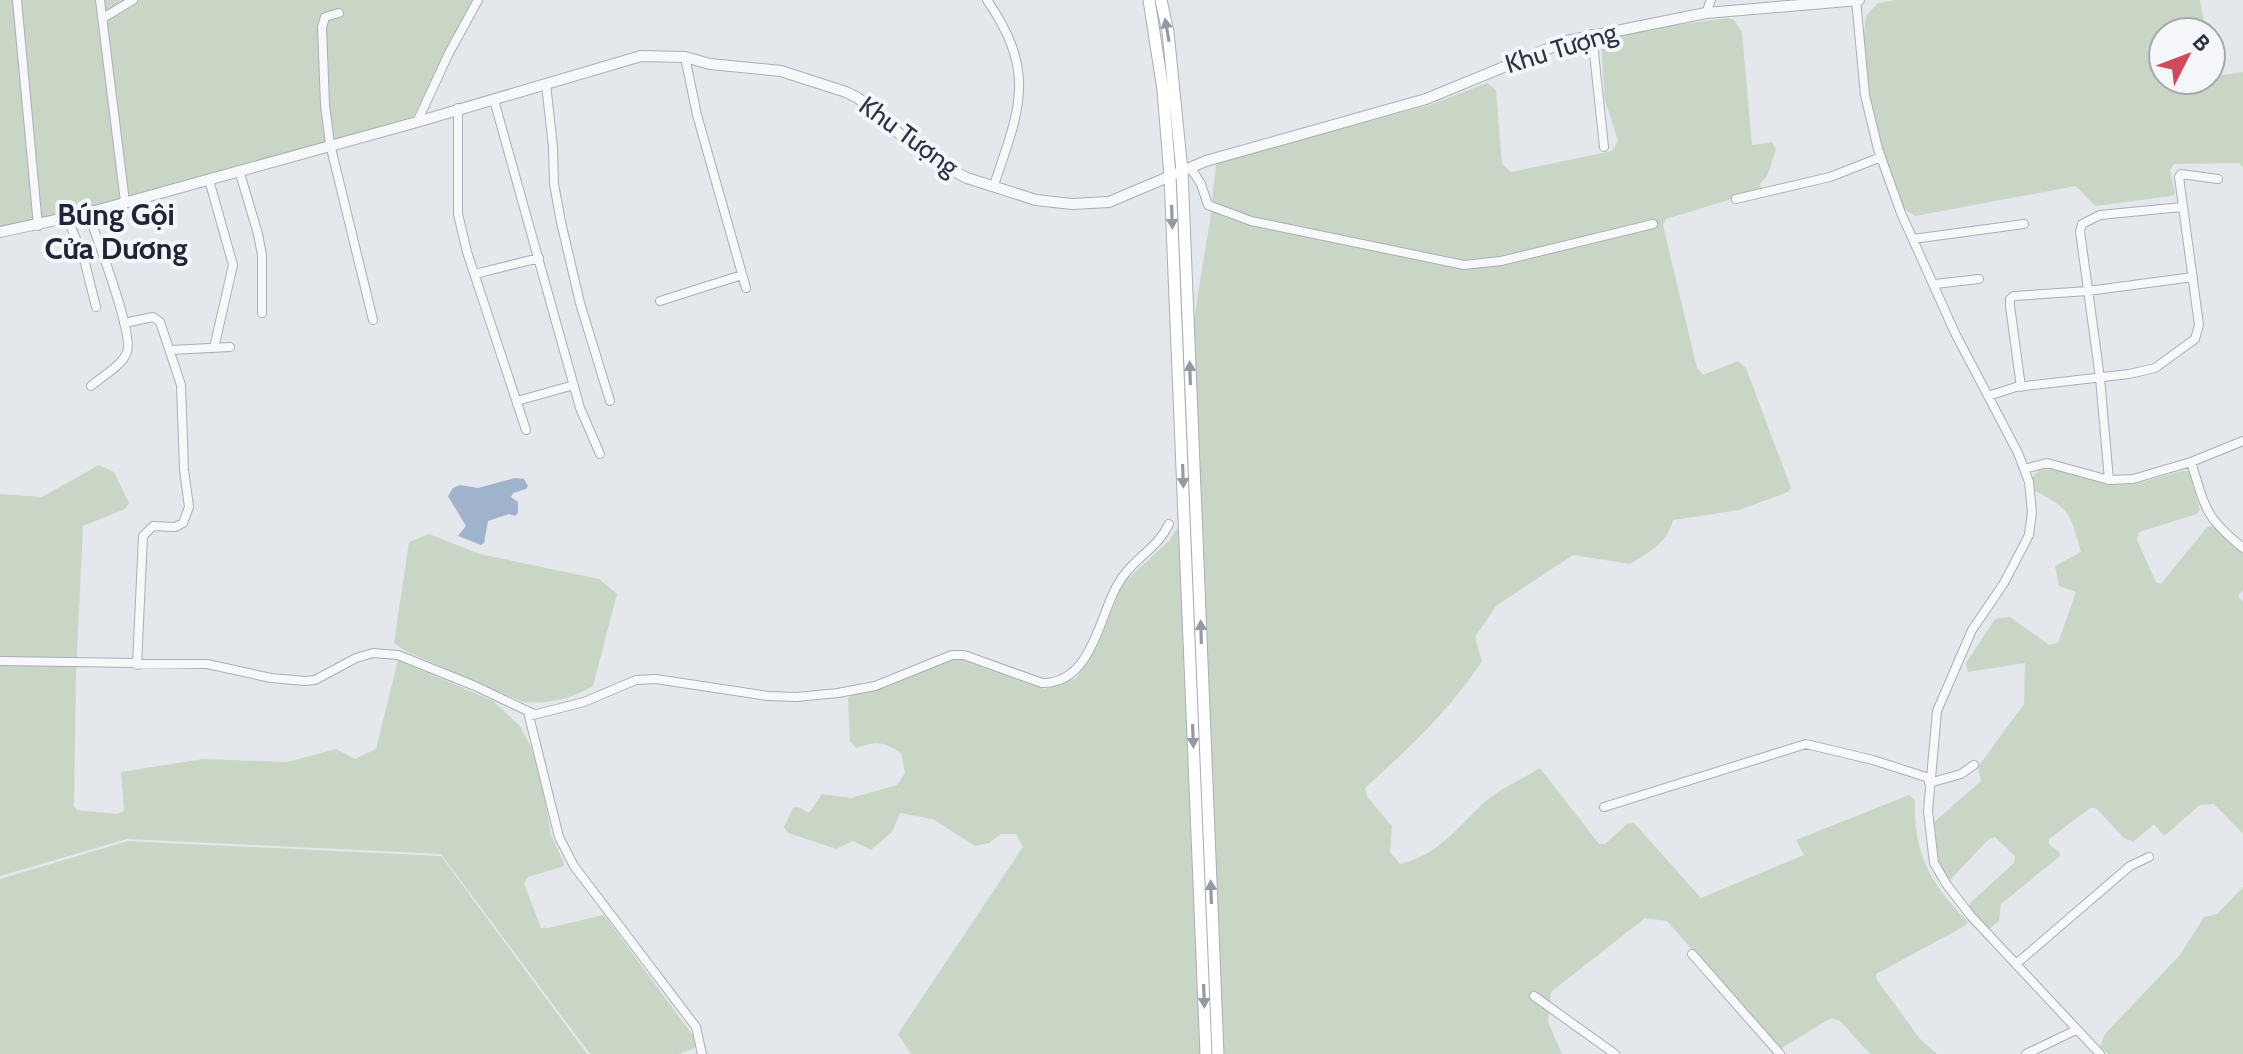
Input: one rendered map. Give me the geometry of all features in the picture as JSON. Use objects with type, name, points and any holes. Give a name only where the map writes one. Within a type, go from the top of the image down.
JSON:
[{"type":"main road","points":[[1149,0],[1163,90],[1181,171],[1206,1054]]},
{"type":"main road","points":[[1161,0],[1168,32],[1181,171],[1218,1054]]},
{"type":"street","points":[[17,0],[38,226]]},
{"type":"street","points":[[100,0],[125,202]]},
{"type":"street","points":[[103,18],[133,0]]},
{"type":"street","points":[[417,122],[478,0]]},
{"type":"street","points":[[987,0],[1012,41],[1018,79],[1018,116],[994,185]]},
{"type":"street","points":[[1706,13],[1711,0]]},
{"type":"street","points":[[1858,0],[1865,95],[1881,157],[1901,213],[1955,333],[2024,469],[2029,482],[2032,512],[2029,535],[2004,583],[1972,630],[1937,711],[1928,811],[1934,863],[1971,916],[2100,1054]]},
{"type":"street","name":"Khu Tượng","points":[[0,232],[38,226],[209,180],[641,56],[685,57],[710,64],[781,71],[858,98],[909,142],[967,178],[1036,200],[1072,204],[1109,202],[1220,156],[1426,99],[1507,64],[1592,34],[1706,13],[1858,0]]},
{"type":"street","points":[[339,13],[325,17],[322,27],[325,105],[330,144],[373,320]]},
{"type":"street","points":[[1592,34],[1604,147]]},
{"type":"street","points":[[685,57],[697,115],[746,288]]},
{"type":"street","points":[[546,84],[554,184],[561,222],[580,303],[610,401]]},
{"type":"street","points":[[494,100],[574,385],[588,429],[600,454]]},
{"type":"street","points":[[458,108],[458,214],[526,430]]},
{"type":"street","points":[[1736,199],[1830,177],[1881,157]]},
{"type":"street","points":[[239,170],[260,244],[262,313]]},
{"type":"street","points":[[1181,171],[1201,184],[1208,205],[1224,213],[1308,234],[1464,265],[1501,261],[1653,224]]},
{"type":"street","points":[[1988,396],[2021,387],[2155,368],[2195,339],[2199,325],[2179,182],[2181,174],[2218,179]]},
{"type":"street","points":[[209,180],[233,265],[214,348]]},
{"type":"street","points":[[2109,480],[2100,378],[2080,231],[2082,224],[2100,215],[2182,207]]},
{"type":"street","points":[[88,213],[124,323],[128,351],[91,386]]},
{"type":"street","points":[[67,218],[83,255],[96,307]]},
{"type":"street","points":[[1913,239],[2024,224]]},
{"type":"street","points":[[475,274],[539,258]]},
{"type":"street","points":[[660,301],[742,275]]},
{"type":"street","points":[[2021,387],[2010,299],[2014,296],[2088,291],[2193,277]]},
{"type":"street","points":[[1935,284],[1979,279]]},
{"type":"street","points":[[124,323],[157,318],[170,350],[181,385],[184,470],[189,507],[183,523],[175,527],[153,526],[143,536],[137,665]]},
{"type":"street","points":[[170,350],[230,347]]},
{"type":"street","points":[[517,401],[574,385]]},
{"type":"street","points":[[2024,469],[2047,463],[2109,480],[2133,479],[2157,474],[2243,441]]},
{"type":"street","points":[[2191,462],[2206,512],[2243,548]]},
{"type":"street","points":[[702,1054],[696,1027],[574,866],[559,837],[528,719],[534,714],[584,702],[636,680],[664,680],[768,696],[797,697],[875,686],[952,655],[964,655],[1042,683],[1053,683],[1065,678],[1082,661],[1124,574],[1154,548],[1169,524]]},
{"type":"street","points":[[0,661],[207,664],[271,678],[305,681],[315,680],[356,658],[373,653],[398,655],[534,714]]},
{"type":"street","points":[[1604,807],[1806,744],[1873,760],[1929,780],[1961,774],[1974,765]]},
{"type":"street","points":[[2016,964],[2130,866],[2149,857]]},
{"type":"street","points":[[1692,954],[1780,1054]]},
{"type":"street","points":[[1534,996],[1615,1054]]},
{"type":"street","points":[[2026,1054],[2076,1030]]},
{"type":"green space","points":[[0,0],[476,0],[413,117],[70,213],[0,226]]},
{"type":"green space","points":[[1896,0],[2200,0],[2203,16],[2147,16],[2147,96],[2227,96],[2227,74],[2243,72],[2243,168],[2239,163],[2174,164],[2170,171],[2175,193],[2172,196],[2095,206],[2076,186],[1915,216],[1903,208],[1882,148],[1870,96],[1863,42],[1866,16],[1878,3]]},
{"type":"green space","points":[[1728,18],[1734,20],[1742,32],[1752,145],[1772,142],[1776,150],[1767,176],[1760,184],[1761,190],[1666,219],[1663,225],[1697,368],[1703,375],[1738,361],[1746,368],[1791,488],[1788,492],[1739,510],[1673,520],[1662,541],[1630,564],[1573,555],[1496,606],[1475,637],[1482,661],[1470,679],[1428,728],[1365,788],[1368,798],[1392,826],[1390,852],[1400,864],[1437,847],[1492,796],[1540,768],[1599,844],[1605,844],[1627,824],[1634,823],[1701,898],[1804,855],[1796,840],[1909,795],[1915,800],[1917,836],[1927,867],[1934,881],[1968,922],[1876,974],[1877,980],[1920,1039],[1937,1054],[1870,1054],[1840,1021],[1831,1018],[1780,1049],[1667,921],[1645,918],[1551,992],[1548,1022],[1562,1054],[911,1054],[898,1034],[1023,847],[1016,834],[1001,834],[989,843],[975,846],[933,819],[900,813],[892,832],[871,850],[853,841],[836,849],[788,833],[784,827],[793,808],[798,807],[809,813],[822,794],[851,798],[897,785],[905,773],[901,753],[879,743],[856,748],[850,741],[848,698],[852,694],[877,690],[944,660],[964,658],[1045,689],[1076,678],[1096,649],[1123,583],[1169,541],[1178,527],[1185,375],[1216,164],[1228,158],[1430,105],[1487,83],[1496,90],[1502,164],[1511,172],[1612,151],[1618,141],[1605,100],[1601,42],[1609,34]]},
{"type":"green space","points":[[99,465],[114,472],[129,503],[125,509],[83,526],[76,675],[74,806],[77,810],[117,814],[124,811],[121,772],[203,759],[287,762],[336,749],[355,759],[376,749],[398,660],[493,701],[520,726],[532,749],[542,783],[551,835],[564,863],[564,866],[528,877],[524,883],[541,928],[604,915],[697,1041],[697,1047],[679,1054],[590,1054],[441,854],[127,839],[0,876],[0,494],[42,497]]},
{"type":"green space","points":[[2057,469],[2109,485],[2135,484],[2189,471],[2200,510],[2197,514],[2139,532],[2137,540],[2156,582],[2161,584],[2207,527],[2212,526],[2243,552],[2243,590],[2238,596],[2243,602],[2243,834],[2214,804],[2200,805],[2164,836],[2154,824],[2133,842],[2124,838],[2096,808],[2090,808],[2049,839],[2049,844],[2060,856],[2001,904],[1999,921],[1988,930],[1970,910],[1970,903],[2014,863],[2015,856],[1995,837],[1989,839],[1950,880],[1940,867],[1933,823],[1981,781],[1978,767],[2024,704],[2025,663],[1968,672],[1966,663],[1995,619],[2010,617],[2049,645],[2058,643],[2076,592],[2059,586],[2055,566],[2081,552],[2071,520],[2062,507],[2033,490],[2032,478],[2039,470]]},
{"type":"green space","points":[[429,534],[480,554],[599,579],[617,594],[593,686],[560,700],[523,702],[407,652],[394,643],[409,542]]},
{"type":"green space","points":[[128,841],[441,856],[587,1054],[0,1054],[0,879]]},
{"type":"green space","points":[[2243,887],[2243,1054],[2108,1054],[2100,1047],[2105,1034],[2180,955],[2204,917],[2217,914]]},
{"type":"water","points":[[515,478],[524,479],[528,486],[511,497],[518,502],[518,513],[488,521],[481,545],[458,536],[466,526],[448,496],[453,488],[460,485],[478,488]]},
{"type":"district","name":"Búng Gội Cửa Dương","points":[[116,232]]}]
